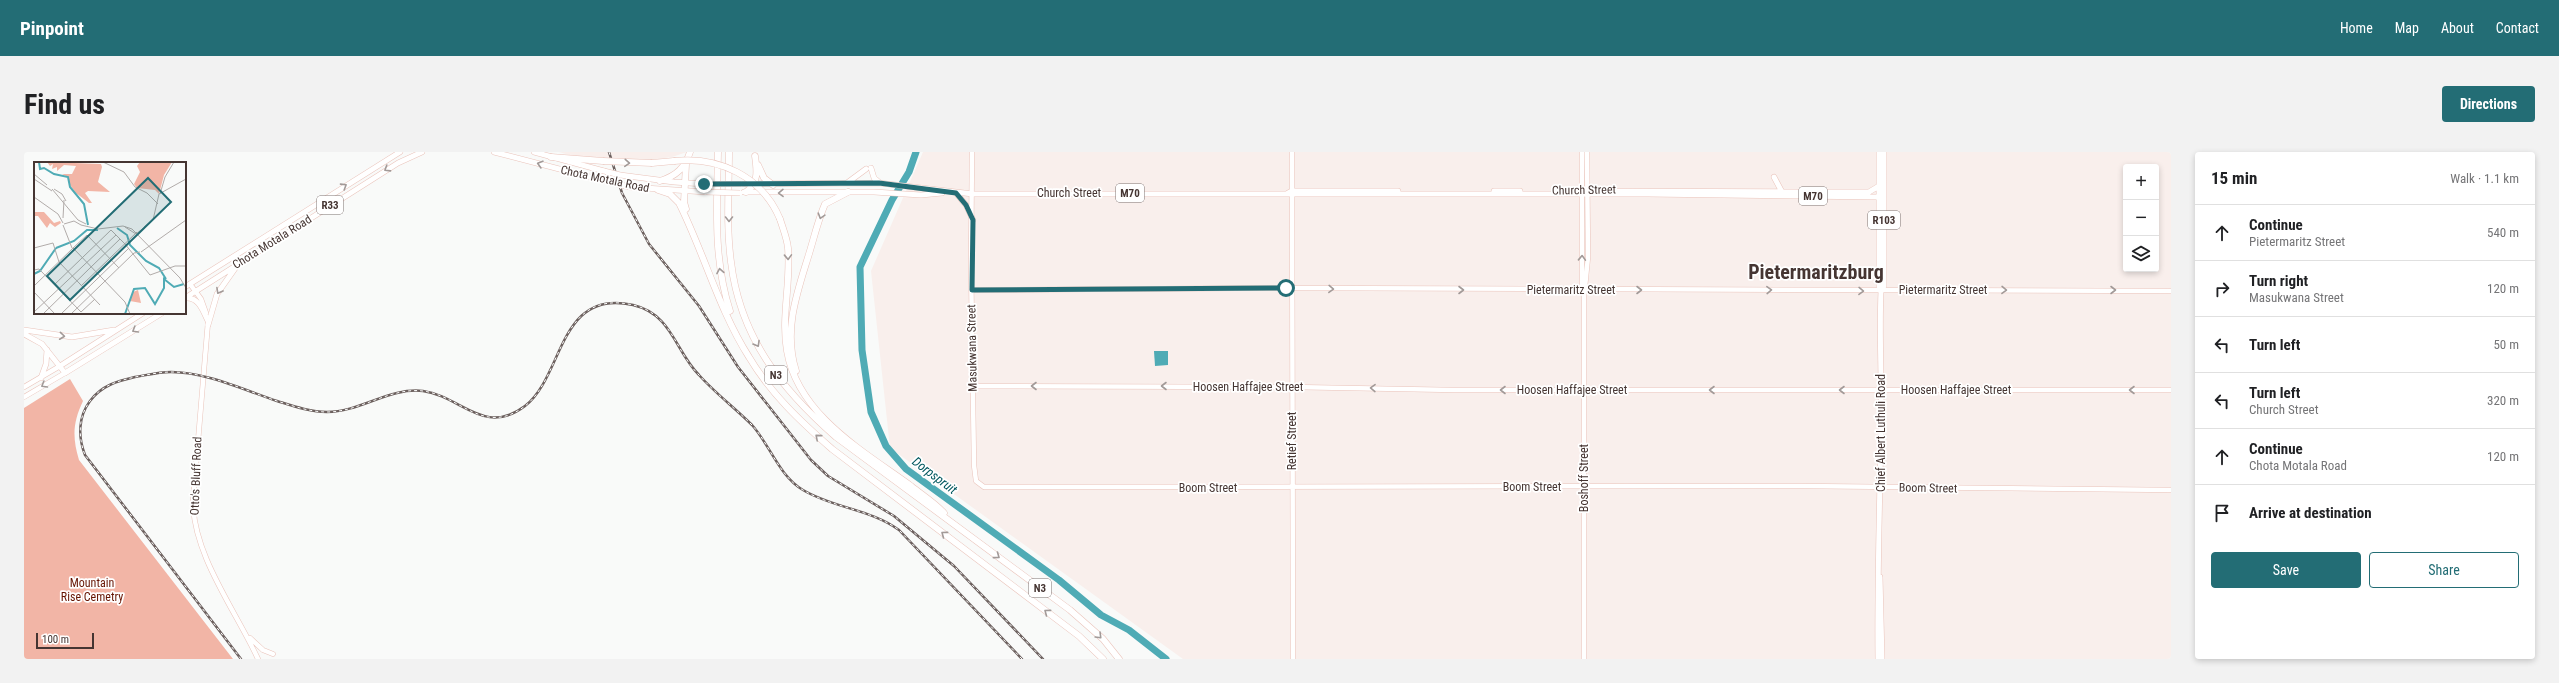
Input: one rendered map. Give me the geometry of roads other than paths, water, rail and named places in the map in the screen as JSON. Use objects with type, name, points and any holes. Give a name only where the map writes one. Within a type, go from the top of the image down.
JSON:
[{"type":"highway","points":[[690,152],[686,164],[684,206],[729,318],[748,356],[767,384]]},
{"type":"highway","name":"N3","points":[[718,152],[716,235],[723,289],[750,355],[767,384],[800,421],[832,449],[1079,636],[1103,659]]},
{"type":"highway","name":"N3","points":[[729,152],[729,237],[734,284],[754,340],[770,367],[806,411],[830,432],[1070,610],[1103,639],[1119,659]]},
{"type":"highway","points":[[743,192],[754,184],[757,168],[754,154]]},
{"type":"highway","points":[[754,154],[762,175],[774,185]]},
{"type":"highway","points":[[551,157],[652,163],[674,161],[708,161],[741,174],[770,201],[780,219],[788,248],[785,339],[788,357],[801,391],[826,420],[842,435],[938,507],[954,524]]},
{"type":"highway","points":[[660,181],[676,174],[686,164]]},
{"type":"highway","points":[[658,190],[670,194],[679,203],[692,229]]},
{"type":"highway","points":[[826,420],[804,389],[797,374],[793,359],[790,326],[799,287],[822,210],[828,201],[848,192]]},
{"type":"highway","points":[[1079,636],[1098,659]]},
{"type":"main road","name":"Chota Motala Road","points":[[187,286],[400,152]]},
{"type":"main road","name":"Chota Motala Road","points":[[186,297],[398,162],[422,152]]},
{"type":"main road","name":"Chota Motala Road","points":[[494,152],[628,186],[685,192],[765,193]]},
{"type":"main road","name":"Chota Motala Road","points":[[534,152],[620,175],[660,181],[704,184],[774,185]]},
{"type":"main road","name":"Chief Albert Luthuli Road","points":[[1879,152],[1879,286],[1881,291],[1881,487],[1879,574],[1882,659]]},
{"type":"main road","name":"Chief Albert Luthuli Road","points":[[1881,291],[1884,286],[1884,152]]},
{"type":"main road","points":[[846,183],[859,176],[868,168],[880,183]]},
{"type":"main road","points":[[1774,177],[1782,192]]},
{"type":"main road","name":"Church Street","points":[[774,185],[880,183],[947,193]]},
{"type":"main road","name":"Church Street","points":[[765,193],[884,192],[921,196],[947,193],[1868,192],[1879,186]]},
{"type":"main road","name":"Church Street","points":[[1584,192],[1879,197]]},
{"type":"main road","points":[[956,193],[966,205],[973,220]]},
{"type":"main road","points":[[208,323],[217,294],[241,262]]},
{"type":"main road","points":[[186,298],[192,298],[198,303],[208,323]]},
{"type":"main road","points":[[60,366],[141,314]]},
{"type":"main road","points":[[24,334],[47,350],[65,373],[160,314]]},
{"type":"main road","points":[[24,330],[72,337],[117,330]]},
{"type":"main road","points":[[41,378],[46,364],[47,350]]},
{"type":"main road","name":"Chief Albert Luthuli Road","points":[[1878,659],[1876,587],[1879,574]]},
{"type":"street","name":"Masukwana Street","points":[[972,152],[972,386],[975,477],[978,484],[988,488]]},
{"type":"street","name":"Retief Street","points":[[1292,152],[1292,659]]},
{"type":"street","name":"Boshoff Street","points":[[1582,152],[1588,257],[1584,290],[1584,659]]},
{"type":"street","name":"Boshoff Street","points":[[1584,192],[1587,152]]},
{"type":"street","name":"Otto's Bluff Road","points":[[187,286],[195,291],[204,306],[208,323],[200,394],[193,509],[202,549],[258,659]]},
{"type":"street","name":"Pietermaritz Street","points":[[972,290],[1292,288],[2171,291]]},
{"type":"street","points":[[24,388],[60,366]]},
{"type":"street","points":[[24,397],[65,373]]},
{"type":"street","name":"Hoosen Haffajee Street","points":[[972,386],[1584,390],[2171,390]]},
{"type":"street","name":"Boom Street","points":[[988,488],[1881,487],[2171,490]]},
{"type":"street","points":[[246,633],[258,646],[273,654]]},
{"type":"water","points":[[1154,351],[1168,351],[1168,365],[1155,366]]},
{"type":"waterway","name":"Dorpspruit","points":[[916,152],[909,172],[892,200],[860,267],[862,350],[871,412],[886,446],[906,469],[1059,580],[1101,615],[1129,630],[1166,659]]},
{"type":"railway","points":[[609,152],[622,193],[649,244],[699,306],[738,367],[811,460],[828,476],[894,516],[954,566],[1043,659]]},
{"type":"railway","points":[[241,659],[85,455],[80,434],[81,420],[86,407],[100,391],[105,387],[122,380],[162,372],[171,372],[211,378],[277,401],[314,411],[339,411],[399,393],[423,391],[437,394],[473,412],[485,416],[497,417],[510,414],[525,406],[538,392],[576,322],[590,309],[608,303],[633,305],[656,316],[672,334],[684,355],[699,375],[752,425],[787,477],[803,490],[815,496],[876,517],[899,530],[1022,659]]},
{"type":"district","name":"Pietermaritzburg","points":[[1816,272]]},
{"type":"park label","name":"Mountain Rise Cemetry","points":[[92,590]]}]
